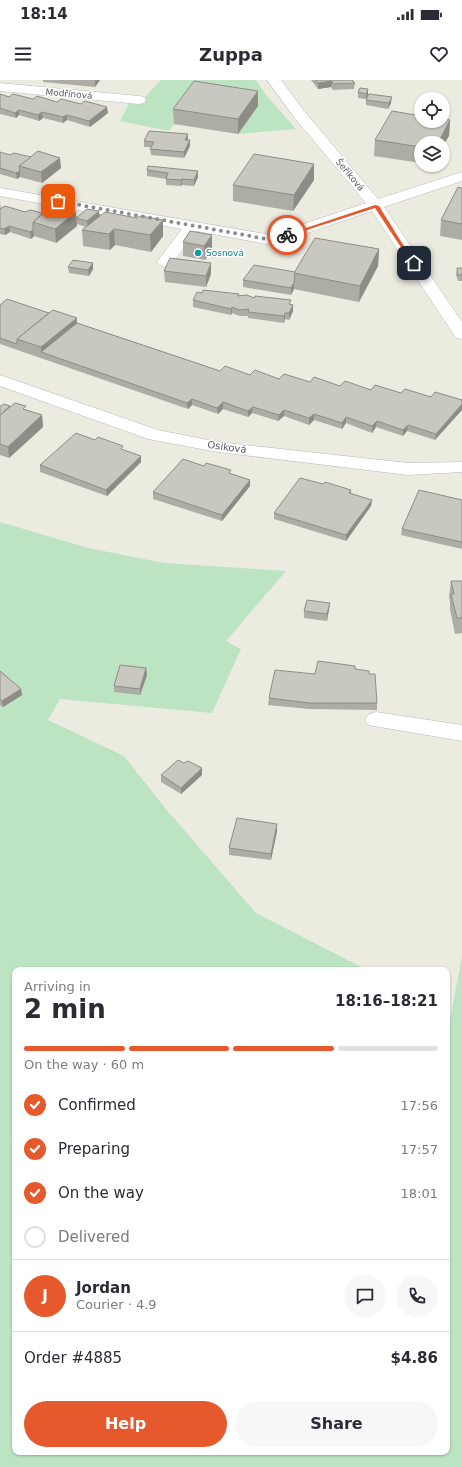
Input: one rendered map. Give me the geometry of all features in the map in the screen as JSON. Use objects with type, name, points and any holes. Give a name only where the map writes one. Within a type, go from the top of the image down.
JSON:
[{"type":"street","name":"Šeříková","points":[[274,80],[299,114],[376,206],[462,334]]},
{"type":"street","name":"Modřínová","points":[[0,87],[139,100]]},
{"type":"street","points":[[0,192],[272,240],[462,176]]},
{"type":"street","points":[[165,262],[192,226]]},
{"type":"street","name":"Osiková","points":[[0,380],[154,434],[218,447],[408,469],[462,467]]},
{"type":"street","points":[[376,720],[462,733]]},
{"type":"green space","points":[[161,80],[256,80],[266,95],[296,129],[238,134],[258,106],[195,97],[169,131],[120,121],[132,98],[144,98]]},
{"type":"green space","points":[[0,522],[88,548],[164,563],[286,571],[226,641],[241,649],[212,713],[60,699],[48,720],[124,756],[165,808],[256,913],[361,967],[12,967],[12,1455],[450,1455],[450,1020],[462,956],[462,1467],[0,1467]]},
{"type":"building","points":[[316,80],[352,80],[355,83],[333,84],[332,81],[318,83]]},
{"type":"building","points":[[194,81],[258,91],[238,119],[173,109]]},
{"type":"building","points":[[360,88],[368,89],[366,94],[358,92]]},
{"type":"building","points":[[0,94],[9,97],[13,94],[33,99],[37,96],[57,102],[61,99],[81,104],[85,101],[107,107],[89,121],[67,115],[63,117],[42,112],[38,115],[19,110],[15,113],[0,108]]},
{"type":"building","points":[[369,94],[392,97],[389,103],[366,100]]},
{"type":"building","points":[[392,111],[414,115],[414,128],[446,128],[442,136],[414,136],[414,146],[375,140]]},
{"type":"building","points":[[149,131],[188,134],[185,140],[190,140],[184,152],[150,149],[154,142],[144,141]]},
{"type":"building","points":[[38,151],[60,158],[41,172],[19,166]]},
{"type":"building","points":[[0,152],[10,155],[14,153],[31,157],[19,166],[20,171],[16,173],[0,168]]},
{"type":"building","points":[[254,154],[314,164],[294,195],[233,185]]},
{"type":"building","points":[[148,166],[198,171],[194,180],[166,179],[168,173],[147,170]]},
{"type":"building","points":[[458,187],[462,188],[462,224],[441,220]]},
{"type":"building","points":[[54,205],[76,212],[55,229],[33,222]]},
{"type":"building","points":[[5,206],[25,212],[30,210],[43,213],[33,222],[33,230],[30,232],[9,226],[4,229],[0,228],[0,209]]},
{"type":"building","points":[[87,209],[99,211],[87,221],[76,218]]},
{"type":"building","points":[[105,212],[137,218],[140,216],[163,220],[150,235],[114,229],[109,234],[82,230]]},
{"type":"building","points":[[190,231],[212,235],[204,246],[183,242]]},
{"type":"building","points":[[315,238],[379,249],[360,286],[294,273]]},
{"type":"building","points":[[170,258],[211,263],[206,276],[164,271]]},
{"type":"building","points":[[73,260],[93,263],[88,270],[68,267]]},
{"type":"building","points":[[254,265],[295,272],[294,283],[291,288],[243,280]]},
{"type":"building","points":[[457,268],[462,268],[462,275],[458,275]]},
{"type":"building","points":[[203,290],[239,294],[238,296],[247,295],[254,298],[255,296],[291,300],[289,304],[293,305],[289,313],[285,313],[284,316],[248,312],[249,309],[240,310],[232,307],[231,309],[193,300],[197,292],[202,293]]},
{"type":"building","points":[[7,299],[49,313],[17,339],[17,344],[0,338],[0,305]]},
{"type":"building","points":[[53,310],[77,318],[41,347],[17,339]]},
{"type":"building","points":[[77,323],[220,371],[225,366],[250,375],[255,370],[279,379],[284,374],[310,382],[314,377],[340,386],[345,381],[371,390],[375,385],[401,393],[405,389],[431,397],[435,392],[462,400],[462,404],[436,434],[408,425],[403,430],[377,421],[372,426],[346,417],[342,423],[314,414],[309,418],[284,410],[279,415],[253,407],[248,411],[223,402],[217,408],[192,399],[187,403],[41,352]]},
{"type":"building","points":[[15,403],[26,406],[23,409],[42,415],[8,447],[0,444],[0,415]]},
{"type":"building","points":[[4,404],[10,406],[0,415],[0,406]]},
{"type":"building","points":[[76,433],[95,440],[98,437],[123,446],[121,449],[141,456],[106,490],[40,465]]},
{"type":"building","points":[[183,459],[204,466],[206,463],[231,470],[229,473],[250,480],[222,515],[153,492]]},
{"type":"building","points":[[300,478],[323,484],[325,482],[351,490],[349,493],[372,500],[346,535],[274,513]]},
{"type":"building","points":[[419,490],[462,500],[462,542],[402,529]]},
{"type":"building","points":[[451,581],[462,581],[462,618],[457,618],[451,594],[454,594]]},
{"type":"building","points":[[307,600],[330,603],[327,614],[304,611]]},
{"type":"building","points":[[318,661],[355,666],[355,669],[369,671],[369,674],[375,674],[377,703],[309,703],[269,698],[275,670],[315,674]]},
{"type":"building","points":[[120,665],[146,668],[140,689],[114,686]]},
{"type":"building","points":[[0,671],[21,689],[2,701],[0,699]]},
{"type":"building","points":[[178,760],[184,763],[188,761],[202,768],[181,788],[161,775]]},
{"type":"building","points":[[237,818],[277,824],[271,854],[229,848]]},
{"type":"way so far","points":[[58,201],[272,240],[287,235]]},
{"type":"place","name":"Sosnová","points":[[198,253]]},
{"type":"route","points":[[287,235],[376,206],[414,263]]}]
